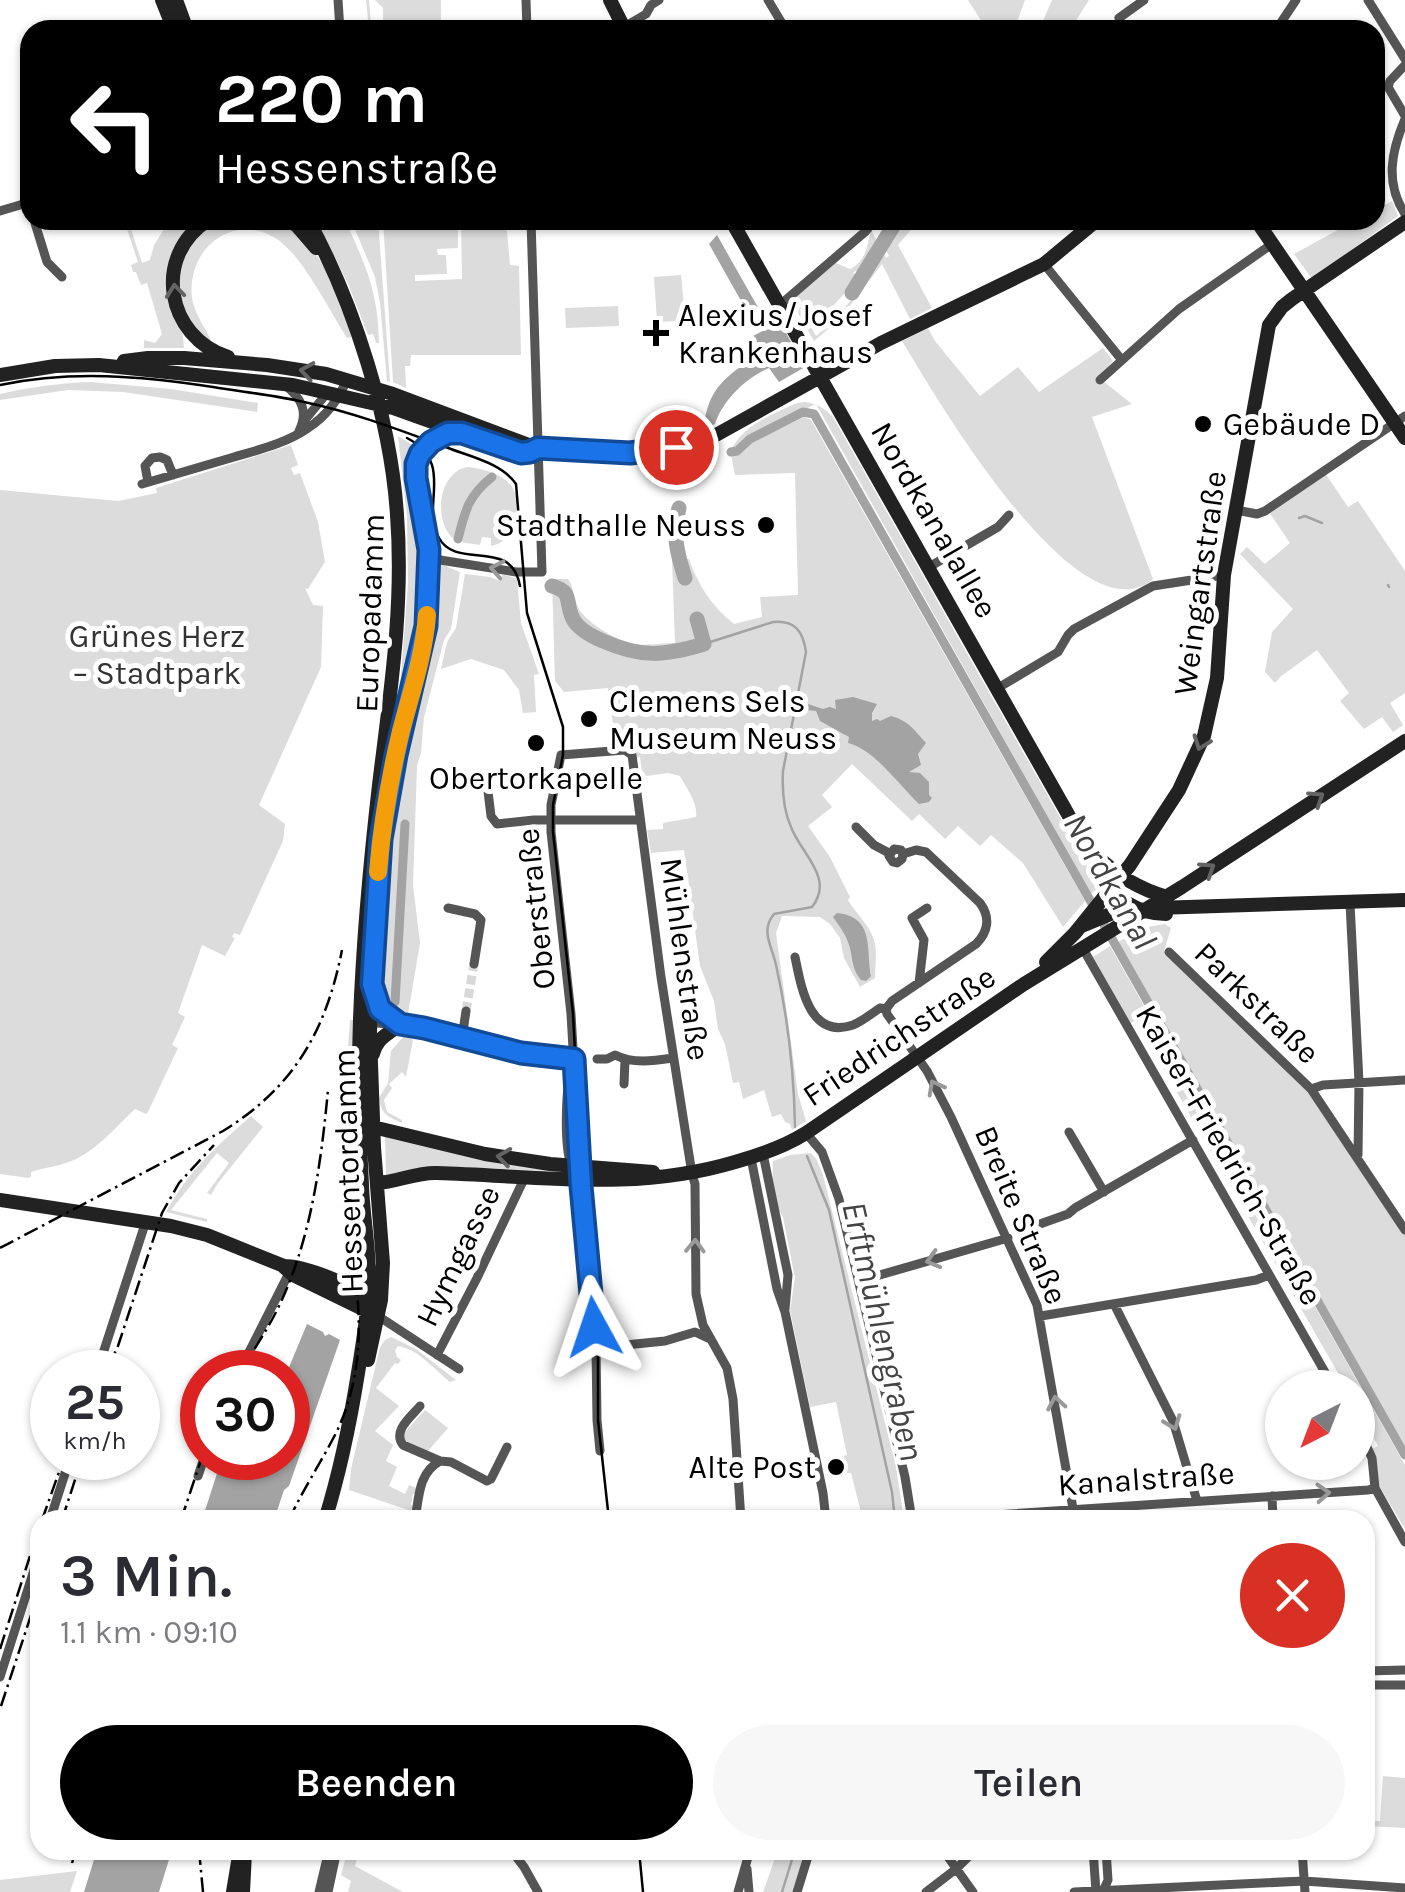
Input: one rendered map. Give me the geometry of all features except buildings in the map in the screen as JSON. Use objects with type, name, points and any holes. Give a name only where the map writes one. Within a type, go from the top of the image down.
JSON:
[{"type":"main road","name":"Weingartstraße","points":[[1129,894],[1204,736],[1217,678],[1224,575],[1269,325],[1282,307],[1405,222]]},
{"type":"main road","points":[[165,370],[184,358],[189,345],[188,331],[175,303],[173,273],[184,243],[196,230]]},
{"type":"main road","points":[[299,230],[314,244],[340,290]]},
{"type":"main road","name":"Europadamm","points":[[314,230],[354,319]]},
{"type":"main road","name":"Europadamm","points":[[316,230],[335,262],[386,411],[396,456],[401,516],[403,632],[381,839],[372,984],[365,1022]]},
{"type":"main road","name":"Nordkanalallee","points":[[738,230],[816,380],[929,566],[1088,848],[1129,894]]},
{"type":"main road","points":[[98,365],[184,358],[268,365],[346,380],[393,394],[538,448],[630,453],[662,450],[708,437],[881,342],[1044,264],[1085,230]]},
{"type":"main road","points":[[1263,230],[1400,419],[1405,438]]},
{"type":"main road","points":[[188,331],[214,352],[268,365]]},
{"type":"main road","points":[[0,375],[55,366],[98,365],[282,384],[393,408],[516,452],[538,448]]},
{"type":"main road","points":[[381,839],[426,626],[429,550],[416,464],[434,438],[462,433]]},
{"type":"main road","name":"Europadamm","points":[[365,1022],[374,839],[397,630],[401,516]]},
{"type":"main road","points":[[1129,894],[1165,896],[1405,740]]},
{"type":"main road","points":[[1129,894],[1188,902],[1236,901],[1243,906]]},
{"type":"main road","points":[[1129,894],[1252,911],[1300,905]]},
{"type":"main road","points":[[1129,894],[1187,906],[1405,900]]},
{"type":"main road","points":[[1086,934],[1108,921],[1129,894]]},
{"type":"main road","points":[[1108,921],[1129,894]]},
{"type":"main road","points":[[1108,921],[1139,920],[1129,894]]},
{"type":"main road","name":"Friedrichstraße","points":[[686,1174],[757,1156],[806,1134],[1024,984],[1108,921]]},
{"type":"main road","points":[[371,1060],[377,1042],[400,1024],[380,1009],[372,984]]},
{"type":"main road","name":"Hessentordamm","points":[[328,1510],[353,1408],[371,1309],[383,1284],[371,1060],[365,1022]]},
{"type":"main road","name":"Hessentordamm","points":[[365,1022],[361,1163],[371,1309]]},
{"type":"main road","points":[[361,1142],[373,1127],[577,1171],[686,1174]]},
{"type":"main road","points":[[361,1163],[369,1178],[377,1183],[435,1173],[524,1178],[577,1171]]},
{"type":"main road","points":[[381,1218],[392,1190],[419,1175]]},
{"type":"main road","points":[[0,1200],[146,1221],[207,1235],[358,1291],[371,1309]]},
{"type":"main road","points":[[334,1281],[357,1278],[369,1263]]},
{"type":"main road","points":[[289,1268],[348,1302],[371,1309]]},
{"type":"main road","points":[[233,1892],[240,1860]]},
{"type":"main road","points":[[243,1892],[247,1860]]},
{"type":"street","points":[[637,20],[659,0]]},
{"type":"street","points":[[1120,20],[1144,0]]},
{"type":"street","points":[[1385,28],[1405,62],[1388,86],[1405,118],[1391,170],[1393,190],[1405,214]]},
{"type":"street","points":[[37,230],[47,262],[62,276]]},
{"type":"street","points":[[531,230],[538,448]]},
{"type":"street","points":[[780,305],[868,230]]},
{"type":"street","points":[[1100,380],[1179,309],[1272,244]]},
{"type":"street","points":[[1044,264],[1121,359]]},
{"type":"street","points":[[173,475],[167,460],[160,457],[152,458],[145,466],[145,483],[173,475],[262,449],[298,434],[309,428],[346,380]]},
{"type":"street","points":[[282,384],[301,401],[304,421]]},
{"type":"street","points":[[298,434],[304,421],[334,394]]},
{"type":"street","points":[[1236,510],[1265,512],[1400,419]]},
{"type":"street","name":"Europadamm","points":[[429,550],[440,560],[516,572],[542,572],[538,448]]},
{"type":"street","points":[[929,566],[998,527],[1009,515]]},
{"type":"street","points":[[998,688],[1058,652],[1074,629],[1152,586],[1224,575]]},
{"type":"street","name":"Mühlenstraße","points":[[561,755],[630,752],[686,1174],[695,1184],[695,1285],[701,1319]]},
{"type":"street","name":"Oberstraße","points":[[561,755],[551,820],[574,1059],[577,1171],[596,1348],[600,1450]]},
{"type":"street","points":[[486,775],[494,822],[640,820]]},
{"type":"street","points":[[795,957],[807,1006],[820,1020],[849,1026],[880,1008],[886,1009],[980,941],[986,930],[987,918],[980,903],[926,852],[903,854],[897,863],[856,827]]},
{"type":"street","points":[[1350,903],[1359,1082],[1358,1156]]},
{"type":"street","points":[[448,908],[475,914],[481,920],[474,964]]},
{"type":"street","points":[[919,983],[924,940],[912,918],[926,908]]},
{"type":"street","name":"Kaiser-Friedrich-Straße","points":[[1086,934],[1193,1140],[1323,1370]]},
{"type":"street","name":"Parkstraße","points":[[1169,952],[1311,1089],[1405,1230]]},
{"type":"street","name":"Breite Straße","points":[[886,1009],[952,1117],[1041,1316],[1074,1510]]},
{"type":"street","points":[[462,1038],[466,1011]]},
{"type":"street","points":[[365,1022],[421,1027],[521,1053],[574,1059]]},
{"type":"street","points":[[597,1059],[615,1055],[625,1060],[673,1058]]},
{"type":"street","points":[[624,1084],[625,1060]]},
{"type":"street","points":[[1311,1089],[1405,1080]]},
{"type":"street","points":[[1069,1132],[1104,1192]]},
{"type":"street","points":[[806,1134],[822,1152],[840,1199],[910,1510]]},
{"type":"street","points":[[1040,1224],[1068,1214],[1193,1140]]},
{"type":"street","points":[[757,1156],[788,1275],[785,1312],[825,1510]]},
{"type":"street","name":"Hymgasse","points":[[437,1355],[524,1178]]},
{"type":"street","points":[[105,1350],[146,1221]]},
{"type":"street","points":[[859,1281],[1008,1238]]},
{"type":"street","points":[[250,1350],[289,1268]]},
{"type":"street","points":[[1041,1316],[1268,1275]]},
{"type":"street","points":[[1114,1304],[1173,1420],[1197,1501]]},
{"type":"street","points":[[371,1309],[459,1369]]},
{"type":"street","points":[[695,1332],[701,1319]]},
{"type":"street","points":[[701,1319],[726,1368],[733,1399],[740,1510]]},
{"type":"street","points":[[596,1348],[665,1341],[695,1332],[711,1340]]},
{"type":"street","points":[[420,1406],[400,1430],[402,1445],[440,1462],[451,1462],[489,1481],[507,1447]]},
{"type":"street","points":[[417,1510],[422,1479],[429,1467],[440,1462]]},
{"type":"street","points":[[53,1510],[63,1480]]},
{"type":"street","points":[[1374,1480],[1405,1542]]},
{"type":"street","name":"Kanalstraße","points":[[1113,1510],[1375,1488]]},
{"type":"street","points":[[1272,1496],[1273,1510]]},
{"type":"street","points":[[0,1676],[30,1583]]},
{"type":"street","points":[[1375,1672],[1405,1670]]},
{"type":"street","points":[[1375,1686],[1405,1685]]},
{"type":"street","points":[[319,1892],[327,1860]]},
{"type":"street","points":[[328,1892],[336,1860]]},
{"type":"street","points":[[518,1860],[538,1892]]},
{"type":"street","points":[[738,1892],[748,1860]]},
{"type":"street","points":[[796,1892],[807,1860]]},
{"type":"street","points":[[950,1860],[973,1892]]},
{"type":"street","points":[[926,1892],[965,1860]]},
{"type":"street","points":[[1095,1860],[1101,1891]]},
{"type":"street","points":[[1101,1891],[1108,1880],[1107,1860]]},
{"type":"street","points":[[1303,1860],[1304,1887]]},
{"type":"street","points":[[746,1866],[749,1892]]},
{"type":"street","points":[[1074,1892],[1405,1888]]},
{"type":"green space","points":[[375,0],[441,0],[441,20],[383,20],[383,8]]},
{"type":"green space","points":[[968,0],[1025,0],[1018,20],[981,20]]},
{"type":"green space","points":[[1052,0],[1089,0],[1076,20],[1043,20]]},
{"type":"green space","points":[[1392,201],[1398,216],[1385,226],[1385,205]]},
{"type":"green space","points":[[127,230],[131,230],[142,263],[150,260],[164,230],[193,230],[175,254],[184,348],[144,348],[144,340],[155,343],[162,334],[147,283],[141,285],[133,272],[131,265],[138,262]]},
{"type":"green space","points":[[203,230],[249,230],[233,231],[218,238],[197,263],[192,298],[211,340],[209,345],[181,311],[177,273],[189,242]]},
{"type":"green space","points":[[249,230],[296,230],[308,243],[327,272],[353,337],[347,338],[290,251],[265,233]]},
{"type":"green space","points":[[321,230],[350,230],[369,279],[379,343],[373,334],[368,335]]},
{"type":"green space","points":[[355,230],[379,230],[390,382],[387,381],[375,277]]},
{"type":"green space","points":[[384,230],[458,230],[458,248],[437,249],[438,255],[446,255],[447,274],[415,275],[415,281],[462,279],[461,230],[507,230],[510,265],[519,266],[521,355],[411,355],[410,366],[405,366],[406,388],[393,382]]},
{"type":"green space","points":[[871,230],[877,241],[859,273],[853,273],[857,275],[847,290],[811,327],[816,336],[846,307],[883,253],[886,258],[889,256],[886,250],[899,230],[911,230],[898,245],[932,308],[910,319],[882,264],[840,319],[814,341],[791,301],[836,263],[850,269],[856,266]]},
{"type":"green space","points":[[1338,230],[1379,230],[1312,279],[1294,254]]},
{"type":"green space","points":[[681,275],[686,326],[679,327],[678,321],[657,322],[654,277]]},
{"type":"green space","points":[[618,306],[619,326],[566,328],[565,308]]},
{"type":"green space","points":[[928,328],[980,396],[1018,367],[1039,392],[1103,348],[1113,361],[1098,377],[1132,404],[1092,417],[1153,579],[1122,589],[1086,576],[1049,545],[1011,503],[975,456],[902,341]]},
{"type":"green space","points":[[91,382],[171,389],[258,403],[257,412],[123,392],[68,390],[0,400],[0,394]]},
{"type":"green space","points":[[805,402],[815,404],[750,435],[731,450],[743,433],[760,421]]},
{"type":"green space","points":[[817,405],[833,417],[1095,879],[1098,888],[1091,894]]},
{"type":"green space","points":[[804,417],[811,420],[1085,901],[1063,927],[1023,863],[991,835],[980,846],[958,826],[945,839],[919,814],[912,821],[852,764],[822,795],[832,807],[808,826],[830,857],[850,897],[848,900],[873,938],[875,978],[860,987],[844,958],[840,938],[820,917],[782,916],[776,933],[798,1094],[806,1121],[792,1130],[781,1114],[772,1117],[764,1090],[743,1099],[739,1082],[733,1083],[714,1001],[700,966],[684,850],[651,853],[647,830],[663,829],[663,823],[696,817],[694,801],[680,776],[646,776],[640,757],[635,757],[630,748],[615,738],[608,688],[564,692],[555,681],[552,579],[568,579],[579,609],[596,626],[620,640],[639,645],[675,643],[672,559],[689,559],[707,595],[734,624],[762,617],[760,597],[798,595],[795,473],[735,475],[731,455]]},
{"type":"green space","points":[[398,436],[418,448],[424,608],[400,714],[408,583],[407,516]]},
{"type":"green space","name":"Grünes Herz – Stadtpark","points":[[291,445],[298,465],[291,468],[294,475],[300,473],[318,522],[325,562],[305,588],[313,605],[323,606],[321,667],[259,805],[285,824],[283,841],[240,935],[234,933],[225,956],[202,945],[178,1013],[185,1017],[172,1045],[178,1048],[148,1112],[135,1109],[101,1142],[72,1161],[31,1172],[28,1178],[0,1174],[0,490],[118,501],[157,493],[156,488]]},
{"type":"green space","points":[[467,467],[498,475],[508,482],[516,496],[516,523],[500,543],[491,546],[491,538],[482,537],[480,545],[459,541],[444,525],[444,490],[456,472]]},
{"type":"green space","points":[[1325,473],[1348,507],[1358,501],[1405,571],[1405,693],[1390,703],[1403,725],[1393,732],[1382,717],[1364,729],[1340,701],[1349,693],[1317,650],[1275,683],[1265,672],[1272,632],[1293,609],[1240,554],[1247,547],[1265,564],[1290,543],[1269,512]]},
{"type":"green space","points":[[434,561],[460,572],[451,629],[444,640],[424,717],[417,766],[413,885],[420,943],[407,1020],[388,1010],[376,986],[378,926],[387,823]]},
{"type":"green space","points":[[465,574],[500,581],[503,574],[517,579],[521,623],[539,674],[534,675],[536,712],[523,713],[519,690],[504,670],[471,659],[441,669],[447,642],[456,628]]},
{"type":"green space","points":[[1165,924],[1171,928],[1164,951],[1304,1085],[1405,1234],[1405,1446],[1375,1393],[1375,1370],[1362,1370],[1118,942],[1142,928]]},
{"type":"green space","points":[[1110,946],[1351,1370],[1336,1370],[1136,1021],[1130,1023],[1093,957]]},
{"type":"green space","points":[[350,1020],[360,1256],[356,1256],[340,1161]]},
{"type":"green space","points":[[404,1032],[413,1040],[406,1077],[402,1072],[389,1084],[392,1088],[384,1100],[387,1112],[402,1123],[386,1114],[379,1098],[388,1083],[391,1051]]},
{"type":"green space","points":[[251,1116],[263,1127],[211,1195],[207,1193],[229,1163],[217,1153],[171,1210],[207,1222],[166,1212],[193,1172]]},
{"type":"green space","points":[[385,1135],[545,1168],[549,1176],[386,1178]]},
{"type":"green space","points":[[811,1153],[823,1175],[896,1467],[902,1510],[860,1510],[851,1473],[847,1473],[836,1402],[810,1407],[790,1310],[795,1278],[773,1176],[773,1161]]},
{"type":"green space","points":[[391,1337],[416,1349],[456,1380],[450,1382],[419,1355],[398,1346],[395,1350],[401,1360],[376,1388],[399,1406],[375,1431],[393,1445],[386,1461],[397,1467],[389,1486],[405,1494],[409,1485],[419,1489],[418,1494],[413,1494],[414,1510],[349,1490],[380,1347]]},
{"type":"green space","points":[[425,1410],[448,1428],[428,1451],[405,1441],[403,1434]]},
{"type":"green space","points":[[1375,1412],[1405,1465],[1405,1529],[1377,1482]]},
{"type":"green space","points":[[1383,1776],[1405,1778],[1405,1828],[1375,1826],[1375,1821],[1380,1821]]},
{"type":"green space","points":[[345,1860],[356,1860],[355,1866],[403,1892],[348,1892],[351,1881],[341,1875]]},
{"type":"green space","points":[[774,1860],[803,1860],[792,1892],[763,1892]]},
{"type":"green space","points":[[77,1871],[70,1892],[0,1892],[0,1880]]},
{"type":"shaded area","points":[[717,235],[768,325],[758,331],[709,244]]},
{"type":"shaded area","points":[[780,322],[805,367],[779,382],[769,368],[760,372],[730,398],[715,424],[704,428],[710,402],[721,384],[759,355],[761,350],[753,336]]},
{"type":"shaded area","points":[[853,697],[877,704],[872,721],[897,718],[911,726],[926,743],[918,754],[921,765],[909,772],[920,773],[929,782],[929,802],[919,804],[877,760],[848,743],[849,737],[820,721],[816,711],[806,710],[808,704],[836,709],[835,700]]},
{"type":"shaded area","points":[[837,913],[858,921],[863,928],[871,976],[866,981],[856,972],[847,939],[833,917]]},
{"type":"shaded area","points":[[307,1324],[340,1340],[310,1426],[310,1350],[296,1350]]},
{"type":"shaded area","points":[[215,1480],[291,1480],[277,1510],[205,1510]]},
{"type":"shaded area","points":[[94,1860],[169,1860],[159,1892],[84,1892]]},
{"type":"waterway","points":[[852,293],[891,230]]},
{"type":"waterway","name":"Nordkanal","points":[[731,452],[803,412],[814,414],[1405,1455]]},
{"type":"waterway","points":[[458,539],[469,505],[492,477]]},
{"type":"waterway","points":[[679,508],[676,543],[685,578]]},
{"type":"waterway","points":[[1299,518],[1305,516],[1322,523]]},
{"type":"waterway","name":"Erftmühlengraben","points":[[552,586],[566,594],[572,617],[581,629],[641,653],[664,653],[704,644],[697,619]]},
{"type":"waterway","name":"Erftmühlengraben","points":[[704,644],[781,622],[797,628],[805,645],[783,771],[783,792],[788,820],[814,866],[820,886],[812,907],[774,914],[767,933],[787,1025],[795,1127]]},
{"type":"waterway","points":[[395,1002],[405,824]]},
{"type":"waterway","name":"Erftmühlengraben","points":[[807,1156],[829,1210],[894,1510]]},
{"type":"waterway","name":"Erftmühlengraben","points":[[782,1892],[792,1860]]},
{"type":"tunnel","points":[[466,1011],[474,964]]},
{"type":"tram line","points":[[0,385],[54,377],[106,376],[186,383],[293,400],[357,416],[473,457],[502,470],[516,484],[527,613],[563,727],[553,832],[573,1014],[582,1181],[598,1348],[598,1420],[608,1510]]},
{"type":"tram line","points":[[407,438],[422,448],[434,472],[433,512],[439,538],[458,552],[506,562],[515,571],[520,586]]},
{"type":"tram line","points":[[640,1860],[643,1892]]},
{"type":"railway","points":[[0,1248],[223,1131],[269,1096],[288,1076],[316,1031],[342,950]]},
{"type":"railway","points":[[254,1350],[290,1281],[307,1228],[328,1090]]},
{"type":"railway","points":[[116,1350],[162,1213],[179,1183],[214,1145]]},
{"type":"railway","points":[[294,1510],[337,1431],[355,1374],[357,1289],[342,1202]]},
{"type":"railway","points":[[46,1510],[56,1480]]},
{"type":"railway","points":[[65,1510],[75,1480]]},
{"type":"railway","points":[[184,1510],[194,1480]]},
{"type":"railway","points":[[0,1649],[30,1556]]},
{"type":"railway","points":[[1,1706],[30,1618]]},
{"type":"railway","points":[[200,1860],[203,1892]]},
{"type":"slow traffic","points":[[378,872],[392,776],[427,615]]},
{"type":"place","name":"Alexius/Josef Krankenhaus","points":[[656,333]]},
{"type":"place","name":"Gebäude D","points":[[1203,424]]},
{"type":"place","name":"Stadthalle Neuss","points":[[766,525]]},
{"type":"place","name":"Clemens Sels Museum Neuss","points":[[589,719]]},
{"type":"place","name":"Obertorkapelle","points":[[536,743]]},
{"type":"place","name":"Alte Post","points":[[836,1467]]},
{"type":"route","points":[[594,1327],[574,1059],[521,1053],[400,1024],[380,1009],[372,984],[381,839],[426,626],[429,550],[416,471],[423,450],[434,438],[448,433],[462,433],[521,453],[538,448],[630,453],[676,447]]}]
